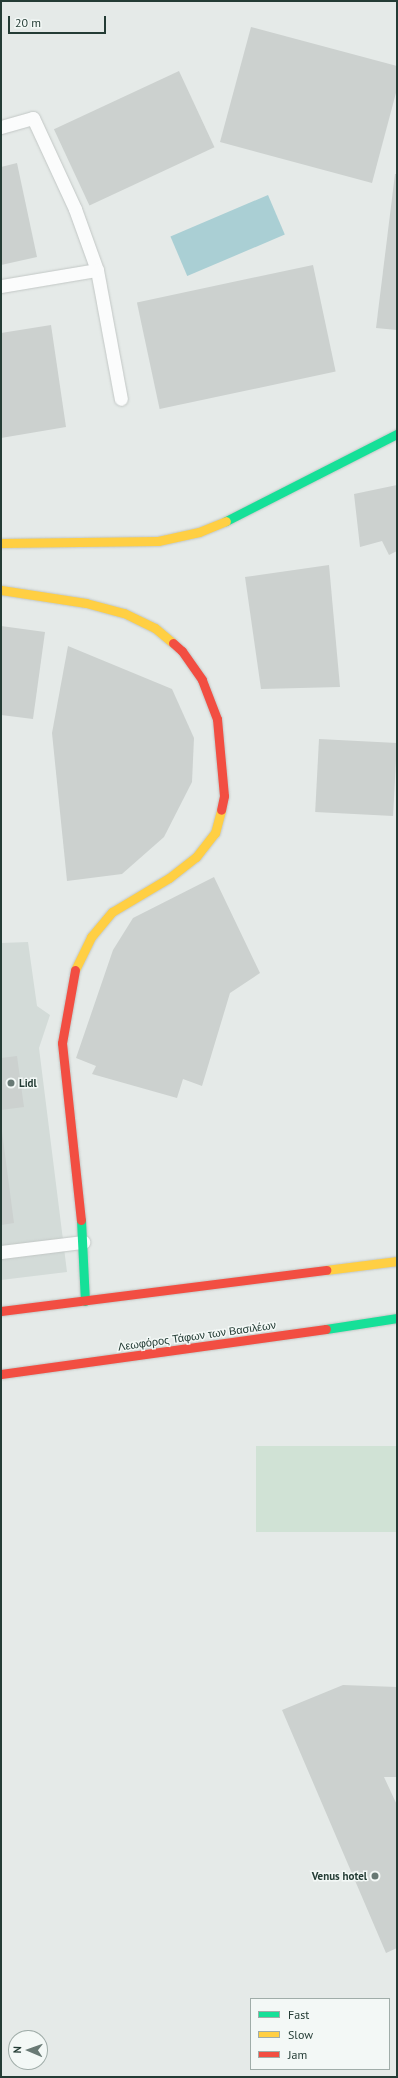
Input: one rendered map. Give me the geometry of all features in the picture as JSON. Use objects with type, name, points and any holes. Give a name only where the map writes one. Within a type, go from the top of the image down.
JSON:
[{"type":"street","points":[[1,542],[158,541],[199,532],[246,513],[397,434]]},
{"type":"street","points":[[1,590],[86,603],[124,613],[155,628],[182,652],[202,680],[217,719],[222,757],[224,796],[215,833],[196,857],[174,874],[112,912],[91,937],[76,967],[62,1043],[83,1242],[85,1301]]},
{"type":"street","points":[[1,1311],[397,1261]]},
{"type":"street","name":"Λεωφόρος Τάφων των Βασιλέων","points":[[1,1374],[184,1350],[397,1318]]},
{"type":"lane","points":[[1,127],[33,118],[76,208],[97,270],[121,399]]},
{"type":"lane","points":[[1,286],[97,270]]},
{"type":"lane","points":[[1,1252],[83,1242]]},
{"type":"shaded area","points":[[28,942],[37,1006],[50,1015],[39,1048],[67,1272],[1,1280],[1,943]]},
{"type":"green space","points":[[256,1446],[397,1446],[397,1532],[256,1532]]},
{"type":"water","points":[[268,195],[285,235],[187,276],[170,236]]},
{"type":"building","points":[[251,27],[397,66],[397,89],[372,183],[220,142]]},
{"type":"building","points":[[179,71],[214,147],[89,205],[54,129]]},
{"type":"building","points":[[17,163],[37,257],[1,265],[1,167]]},
{"type":"building","points":[[395,174],[397,174],[397,330],[376,328]]},
{"type":"building","points":[[313,265],[336,372],[160,409],[137,302]]},
{"type":"building","points":[[51,325],[66,427],[1,438],[1,333]]},
{"type":"building","points":[[397,485],[397,551],[389,555],[382,541],[360,547],[354,494]]},
{"type":"building","points":[[329,565],[340,687],[261,689],[245,577]]},
{"type":"building","points":[[1,626],[45,632],[33,719],[1,715]]},
{"type":"building","points":[[68,646],[172,689],[194,738],[192,782],[164,837],[122,874],[67,881],[52,733]]},
{"type":"building","points":[[319,739],[397,743],[393,816],[315,812]]},
{"type":"building","points":[[214,877],[260,973],[230,993],[202,1086],[183,1079],[177,1098],[92,1074],[96,1066],[76,1058],[113,950],[133,918]]},
{"type":"building","name":"Lidl","points":[[17,1056],[24,1107],[1,1110],[1,1058]]},
{"type":"building","name":"Lidl","points":[[1,1124],[14,1223],[1,1225]]},
{"type":"building","name":"Venus hotel","points":[[343,1685],[397,1687],[397,1777],[384,1777],[397,1805],[397,1948],[386,1953],[282,1710]]},
{"type":"traffic: fast","points":[[226,521],[397,434]]},
{"type":"traffic: fast","points":[[81,1220],[85,1301]]},
{"type":"traffic: fast","points":[[326,1329],[397,1318]]},
{"type":"traffic: slow","points":[[1,543],[158,541],[199,532],[226,521]]},
{"type":"traffic: slow","points":[[1,590],[86,603],[124,613],[155,628],[173,643]]},
{"type":"traffic: slow","points":[[75,970],[91,937],[112,912],[169,878],[196,857],[215,833],[221,810]]},
{"type":"traffic: slow","points":[[326,1270],[397,1261]]},
{"type":"traffic: jam","points":[[173,643],[182,651],[202,680],[217,719],[224,796],[221,810]]},
{"type":"traffic: jam","points":[[75,970],[62,1043],[81,1220]]},
{"type":"traffic: jam","points":[[1,1311],[326,1270]]},
{"type":"traffic: jam","points":[[1,1374],[326,1329]]},
{"type":"place","name":"Lidl","points":[[11,1083]]},
{"type":"place","name":"Venus hotel","points":[[375,1876]]}]
